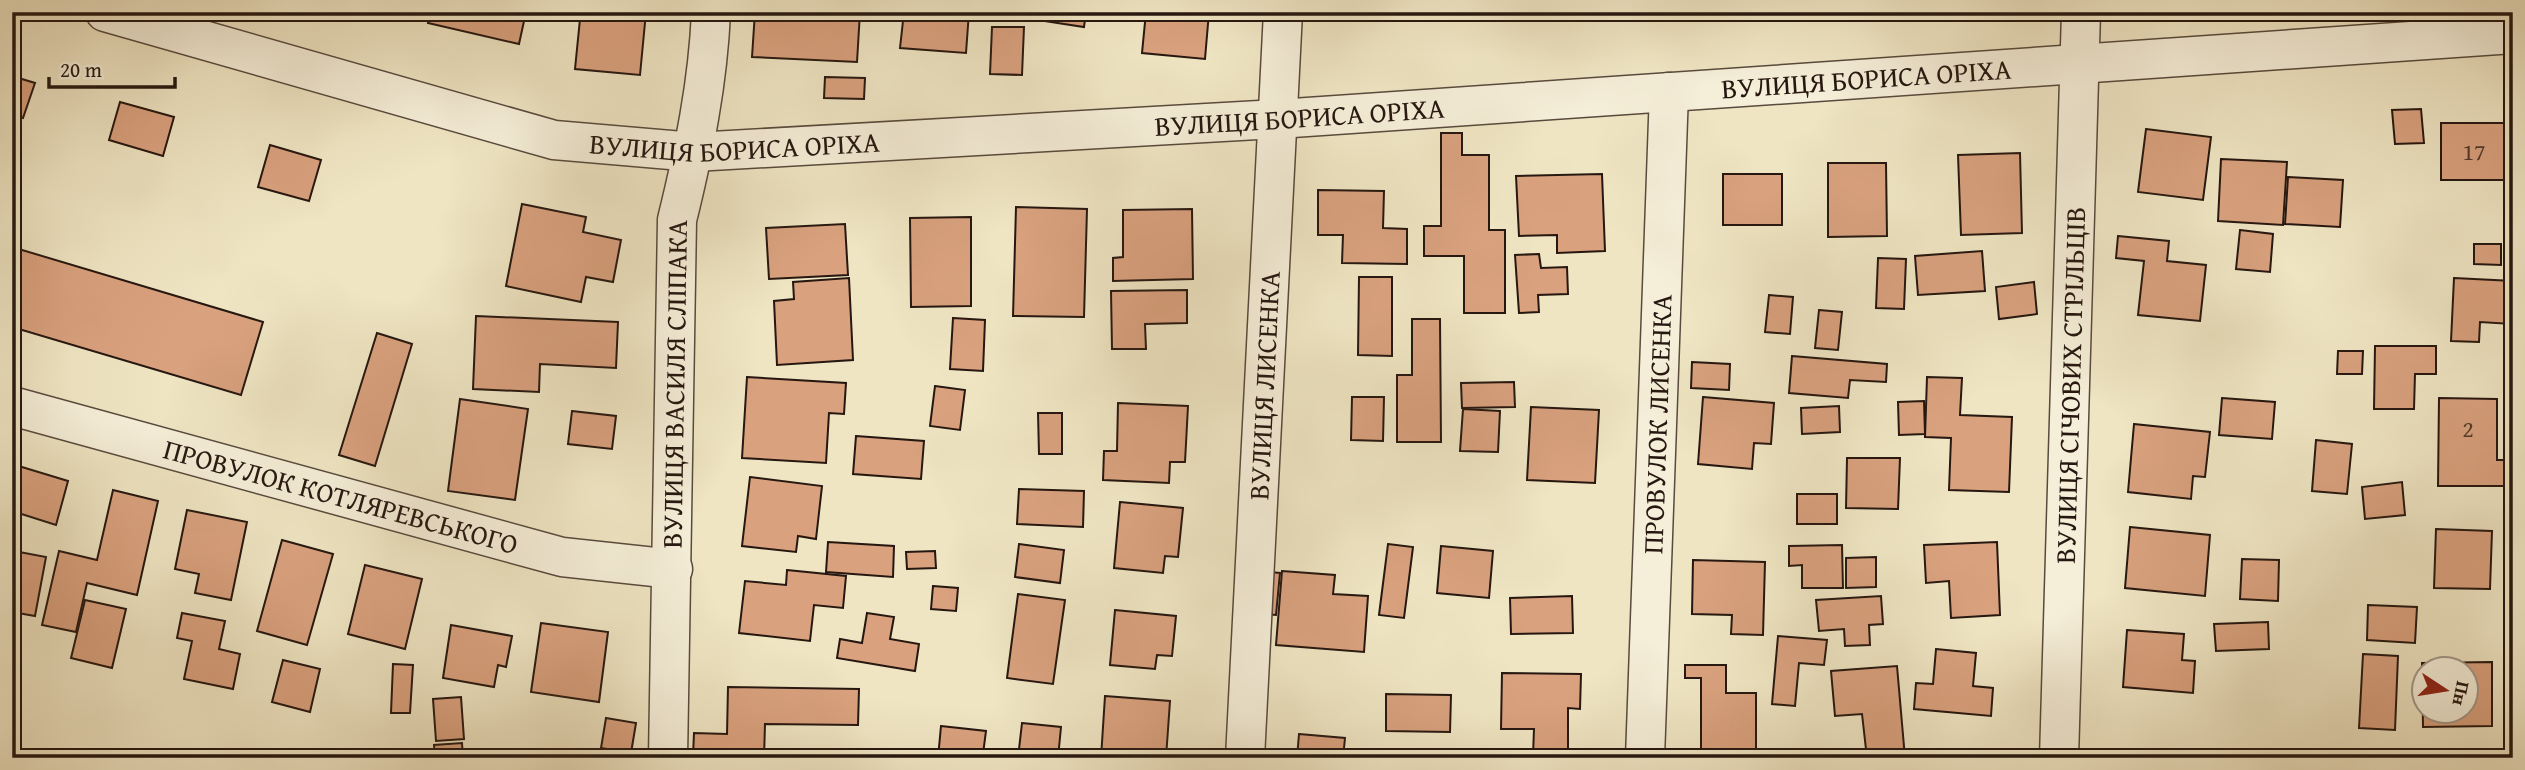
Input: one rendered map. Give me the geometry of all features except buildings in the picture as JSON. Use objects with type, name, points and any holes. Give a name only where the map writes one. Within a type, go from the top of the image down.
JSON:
[{"type":"street","name":"ВУЛИЦЯ БОРИСА ОРІХА","points":[[105,12],[554,140],[694,152],[1278,119],[2513,34]]},
{"type":"street","name":"ВУЛИЦЯ ВАСИЛЯ СЛІПАКА","points":[[668,758],[677,220],[694,152],[709,63],[711,12]]},
{"type":"street","name":"ВУЛИЦЯ ЛИСЕНКА","points":[[1245,758],[1283,12]]},
{"type":"street","name":"ВУЛИЦЯ СІЧОВИХ СТРІЛЬЦІВ","points":[[2059,758],[2081,12]]},
{"type":"street","name":"ПРОВУЛОК ЛИСЕНКА","points":[[1645,758],[1669,92]]},
{"type":"street","name":"ПРОВУЛОК КОТЛЯРЕВСЬКОГО","points":[[12,406],[562,557],[673,569]]}]
